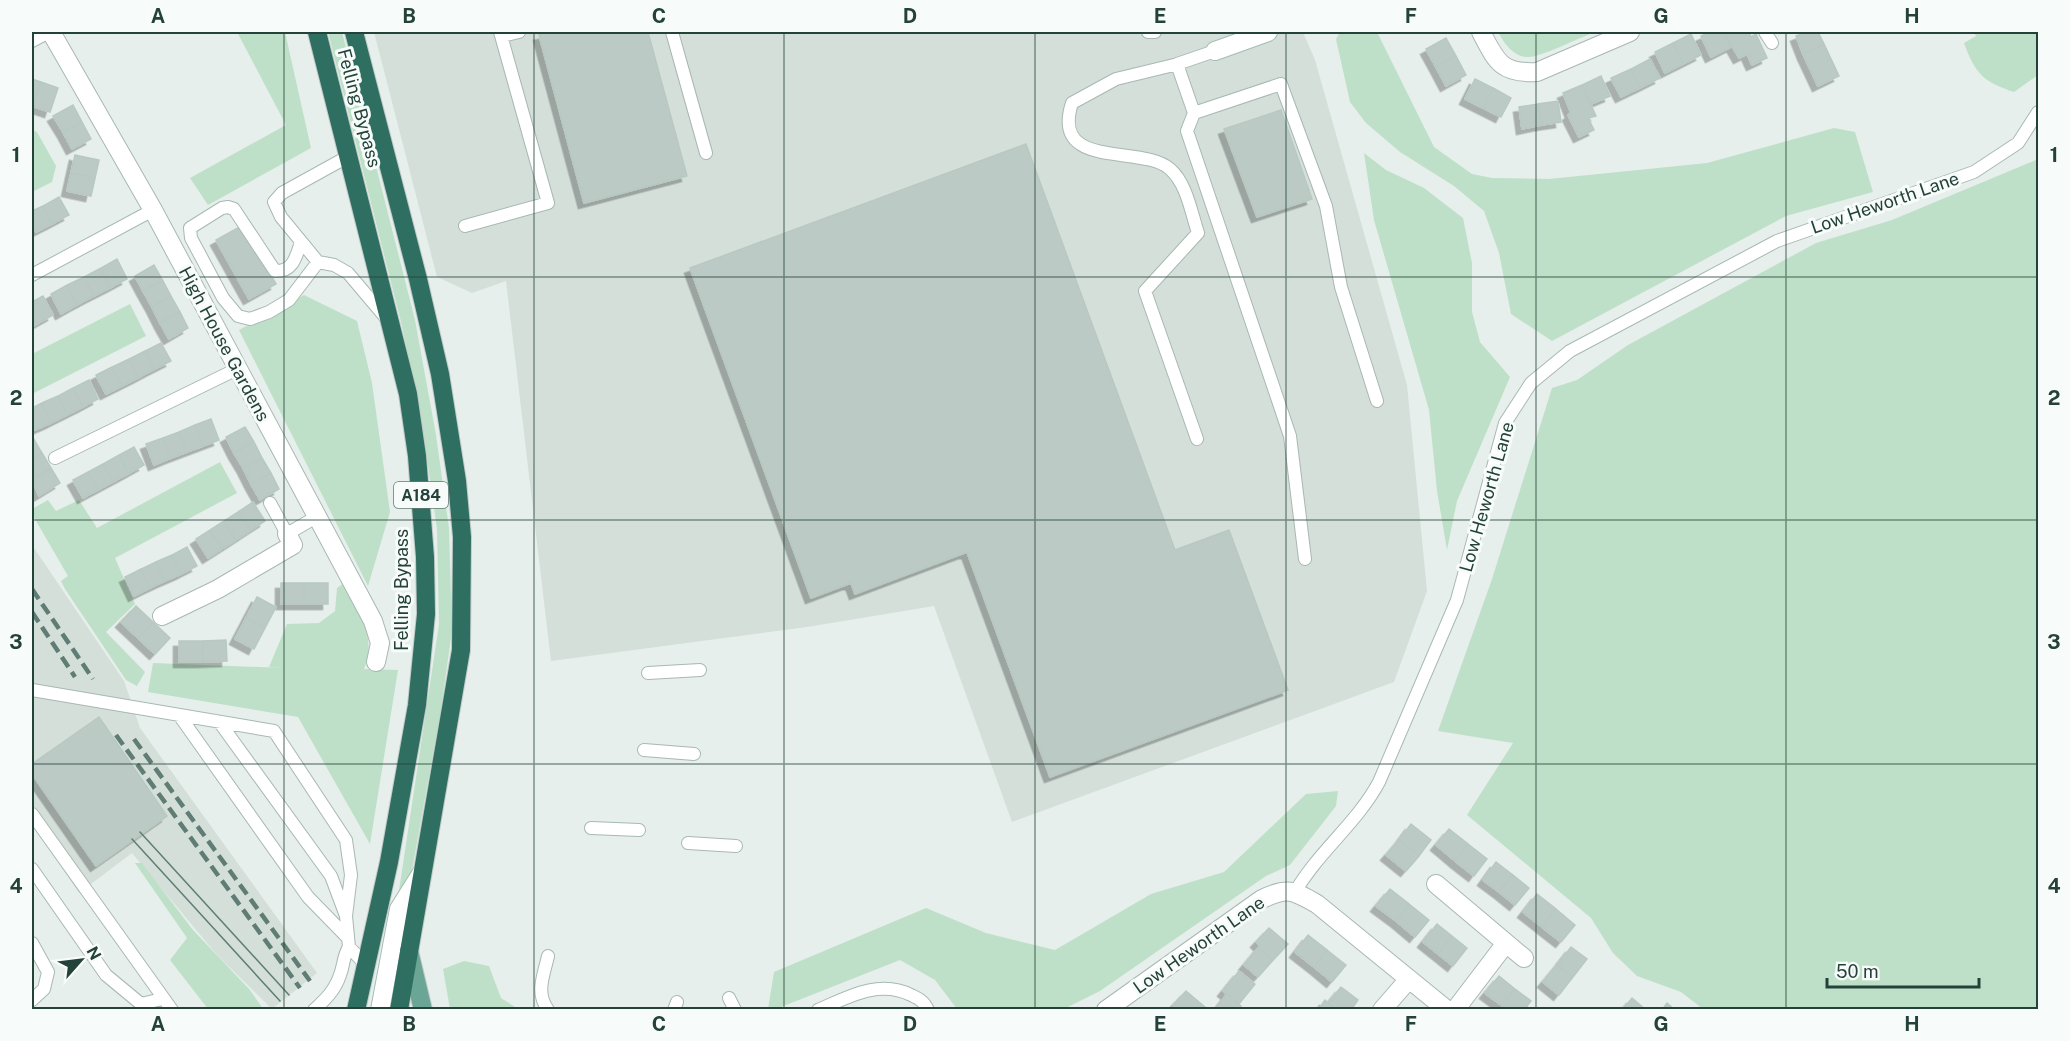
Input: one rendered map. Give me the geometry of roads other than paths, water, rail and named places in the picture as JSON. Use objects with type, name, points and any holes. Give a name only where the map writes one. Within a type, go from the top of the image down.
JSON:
[{"type":"highway","name":"Felling Bypass","points":[[317,32],[408,394],[417,456],[425,545],[426,614],[417,705],[367,966],[356,1010]]},
{"type":"highway","name":"Felling Bypass","points":[[354,32],[418,279],[440,374],[457,481],[462,537],[461,650],[399,1010]]},
{"type":"main road","points":[[409,951],[423,1010]]},
{"type":"street","name":"High House Gardens","points":[[50,32],[153,210],[373,621],[380,643],[376,662]]},
{"type":"street","points":[[1215,51],[1268,32]]},
{"type":"street","points":[[1481,32],[1498,63],[1521,73],[1537,72],[1630,32]]},
{"type":"street","points":[[162,616],[218,589],[293,545],[287,534]]},
{"type":"street","points":[[380,1010],[399,909],[421,874]]},
{"type":"street","points":[[1436,884],[1524,958]]},
{"type":"street","name":"Low Heworth Lane","points":[[1106,1010],[1262,899],[1278,891],[1295,892]]},
{"type":"street","points":[[1295,892],[1317,904],[1447,1010]]},
{"type":"street","points":[[1455,1010],[1506,943]]},
{"type":"street","points":[[1382,1010],[1409,979]]},
{"type":"lane","points":[[32,41],[50,32]]},
{"type":"lane","points":[[465,226],[548,203],[501,34],[519,32]]},
{"type":"lane","points":[[672,32],[706,153]]},
{"type":"lane","points":[[1148,32],[1155,32]]},
{"type":"lane","points":[[1765,32],[1772,43]]},
{"type":"lane","points":[[1197,440],[1145,291],[1198,233],[1185,192],[1170,169],[1159,162],[1095,151],[1079,143],[1071,131],[1068,117],[1072,103],[1116,79],[1178,64],[1215,51]]},
{"type":"lane","points":[[1178,64],[1194,113],[1187,131],[1290,436],[1305,559]]},
{"type":"lane","points":[[1194,113],[1281,84],[1326,206],[1341,287],[1377,401]]},
{"type":"lane","name":"Low Heworth Lane","points":[[1295,892],[1305,875],[1368,802],[1379,782],[1457,600],[1505,423],[1531,383],[1570,351],[1777,241],[1974,172],[2018,143],[2038,112]]},
{"type":"lane","points":[[349,156],[282,193],[274,202],[281,217],[318,262],[333,265],[348,273],[390,324]]},
{"type":"lane","points":[[301,242],[294,261],[288,269],[275,271],[234,209],[222,208],[190,228],[191,238],[223,298],[238,316],[250,319],[269,312],[289,300],[318,262]]},
{"type":"lane","points":[[32,275],[153,210]]},
{"type":"lane","points":[[55,458],[237,369]]},
{"type":"lane","points":[[270,503],[287,534],[318,516]]},
{"type":"lane","points":[[648,673],[700,670]]},
{"type":"lane","points":[[32,691],[274,731],[346,840],[351,875],[346,916],[347,941],[341,973],[329,997],[314,1010]]},
{"type":"lane","points":[[179,715],[308,897],[367,966]]},
{"type":"lane","points":[[220,723],[331,876],[346,916]]},
{"type":"lane","points":[[644,750],[694,754]]},
{"type":"lane","points":[[32,813],[160,1004]]},
{"type":"lane","points":[[591,828],[639,830]]},
{"type":"lane","points":[[688,843],[736,846]]},
{"type":"lane","points":[[32,869],[106,975],[141,1004],[160,1004],[172,1010]]},
{"type":"lane","points":[[32,943],[48,972],[44,989],[32,1000]]},
{"type":"lane","points":[[548,956],[540,992],[542,1001],[548,1010]]},
{"type":"lane","points":[[818,1010],[880,987],[901,990],[924,1002],[928,1010]]},
{"type":"tram line","points":[[140,832],[289,995]]},
{"type":"tram line","points":[[132,839],[280,1001]]},
{"type":"railway","points":[[32,589],[93,679]]},
{"type":"railway","points":[[32,612],[75,677]]},
{"type":"railway","points":[[116,735],[300,988]]},
{"type":"railway","points":[[134,739],[310,981]]}]
